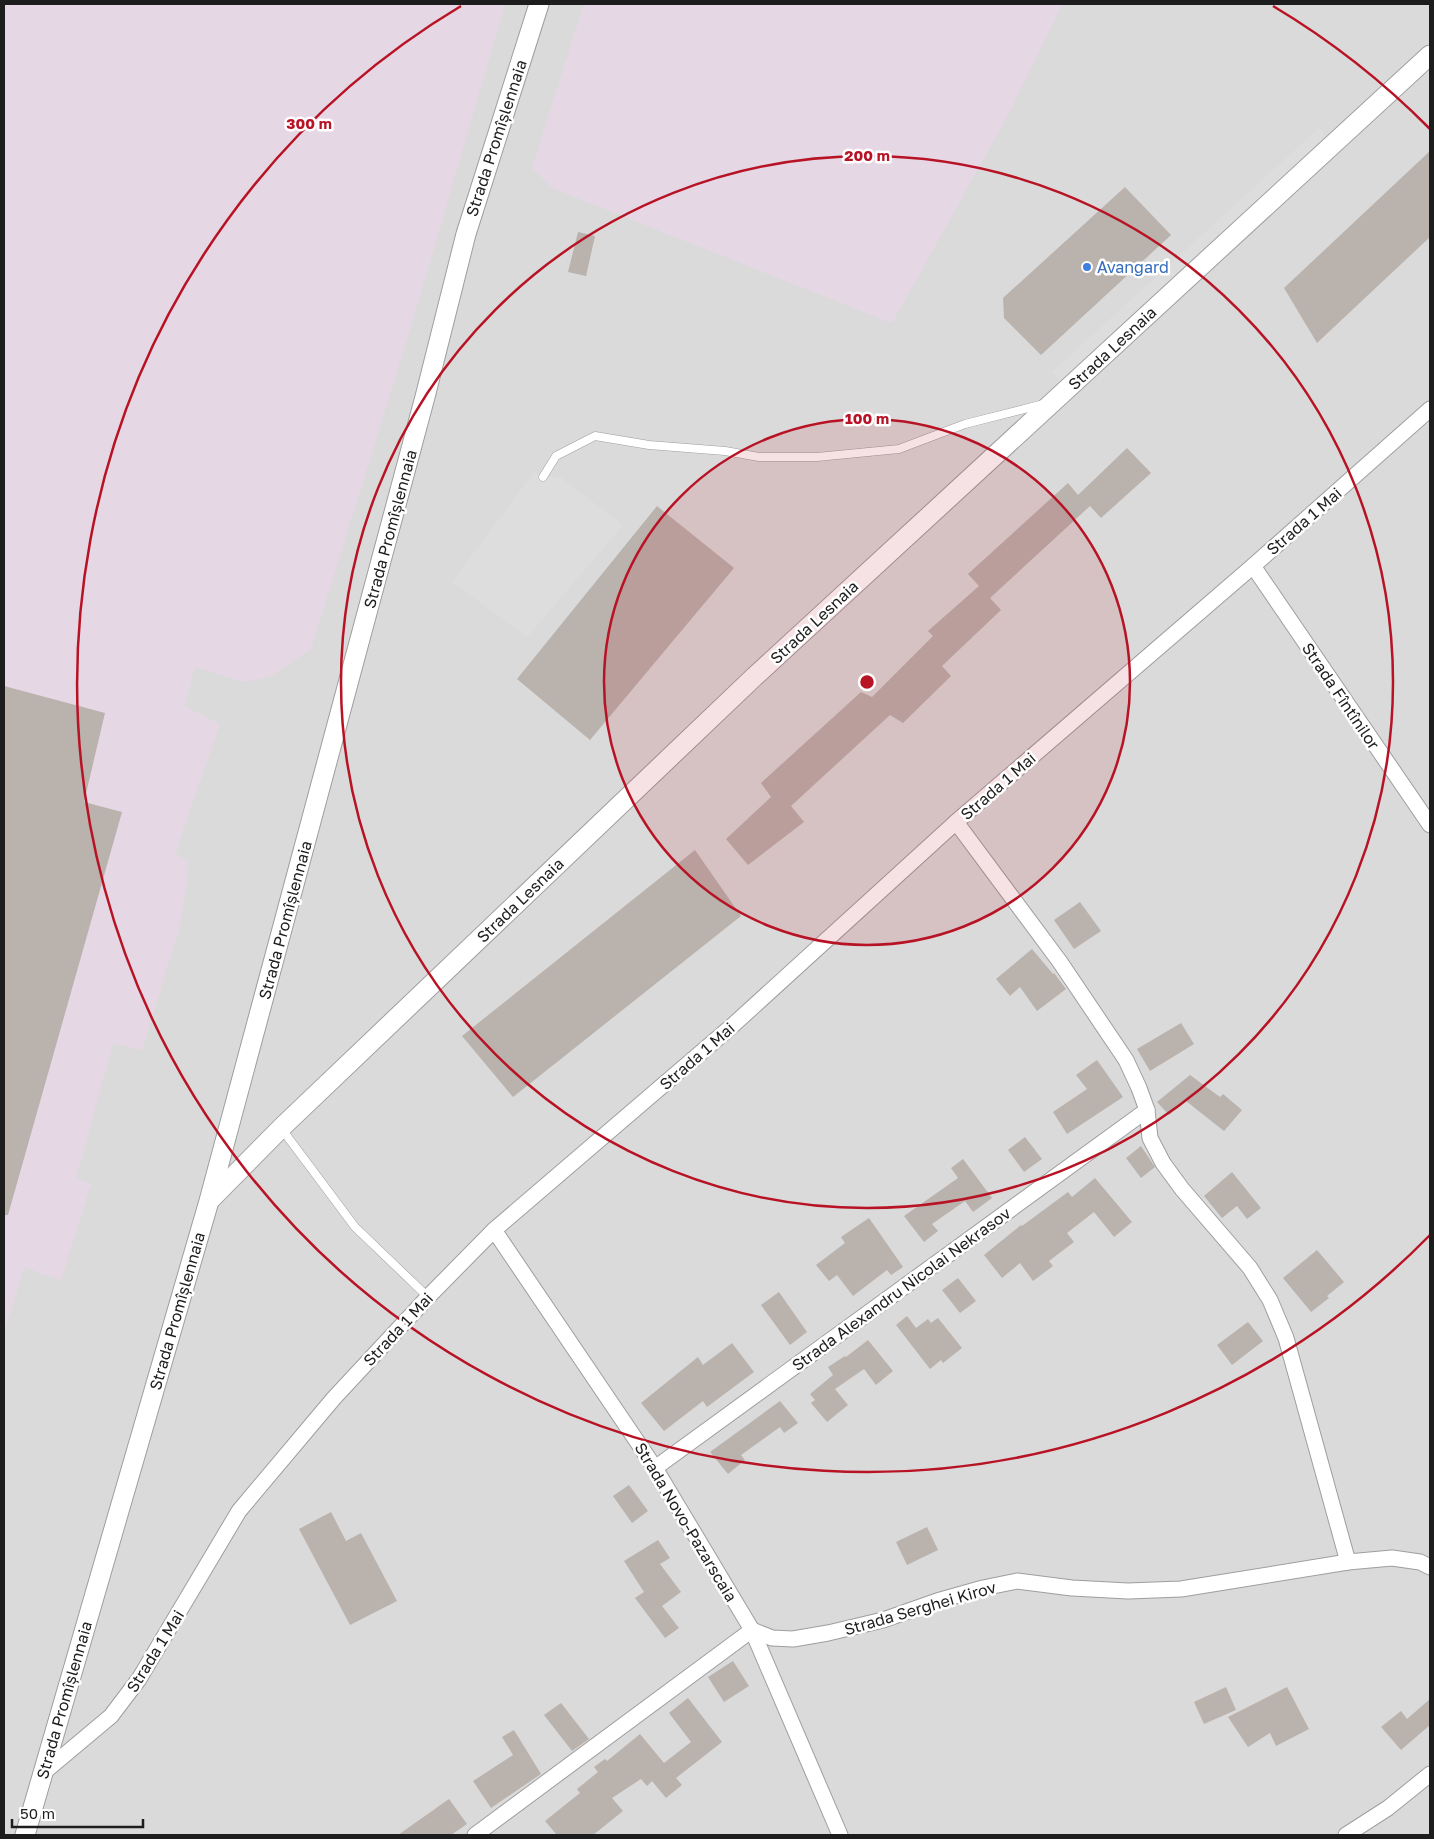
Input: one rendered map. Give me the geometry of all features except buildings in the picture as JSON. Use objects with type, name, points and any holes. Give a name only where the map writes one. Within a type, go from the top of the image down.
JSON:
[{"type":"street","name":"Strada Promîșlennaia","points":[[25,1835],[209,1201],[426,397],[466,234],[539,4]]},
{"type":"street","name":"Strada Lesnaia","points":[[209,1201],[281,1128],[752,678],[1430,55]]},
{"type":"street","name":"Strada 1 Mai","points":[[43,1773],[111,1716],[139,1679],[239,1512],[334,1398],[428,1297],[494,1230],[732,1026],[956,822],[1253,566],[1430,409]]},
{"type":"street","name":"Strada Fîntînilor","points":[[1253,566],[1430,825]]},
{"type":"street","points":[[956,822],[1060,962],[1126,1060],[1139,1088],[1146,1110],[1150,1138],[1163,1163],[1182,1189],[1250,1268],[1270,1300],[1286,1338],[1348,1562]]},
{"type":"street","name":"Strada Alexandru Nicolai Nekrasov","points":[[655,1468],[1146,1110]]},
{"type":"street","name":"Strada Novo-Pazarscaia","points":[[494,1230],[655,1468],[752,1630],[840,1835]]},
{"type":"street","name":"Strada Serghei Kirov","points":[[752,1630],[772,1638],[793,1639],[828,1633],[883,1620],[937,1601],[983,1588],[1017,1581],[1072,1588],[1128,1591],[1181,1589],[1348,1562],[1392,1558],[1420,1562],[1430,1567]]},
{"type":"street","points":[[475,1835],[752,1630]]},
{"type":"street","points":[[1346,1835],[1388,1808],[1430,1774]]},
{"type":"lane","points":[[543,477],[556,456],[595,436],[649,445],[759,457],[817,457],[899,449],[965,424],[1054,401]]},
{"type":"lane","points":[[281,1128],[355,1227],[428,1297]]},
{"type":"shaded area","points":[[4,4],[1430,4],[1430,1835],[4,1835]]},
{"type":"shaded area","points":[[4,4],[505,4],[410,330],[311,649],[271,676],[244,682],[195,667],[184,706],[220,724],[175,853],[188,861],[186,889],[179,929],[142,1050],[113,1043],[76,1178],[91,1184],[61,1280],[24,1267],[4,1333]]},
{"type":"shaded area","points":[[584,4],[1062,4],[1009,113],[892,323],[552,188],[532,168]]},
{"type":"shaded area","points":[[1319,128],[1324,133],[1325,139],[1063,384],[1052,372]]},
{"type":"shaded area","points":[[534,472],[543,477],[560,477],[623,525],[527,637],[452,582]]},
{"type":"place","name":"Avangard","points":[[1087,267]]}]
